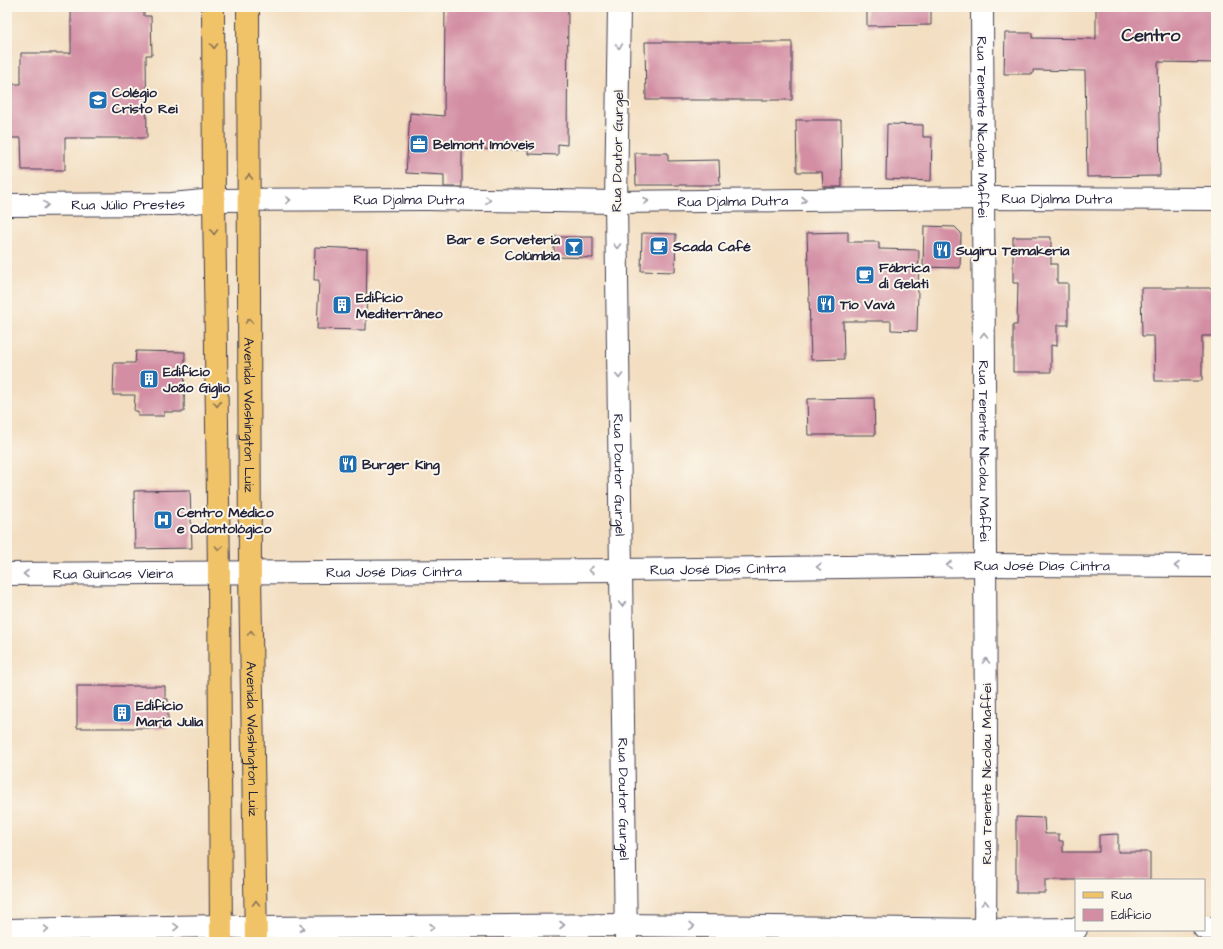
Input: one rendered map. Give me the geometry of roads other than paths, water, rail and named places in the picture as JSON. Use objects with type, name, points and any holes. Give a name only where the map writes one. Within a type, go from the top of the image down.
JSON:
[{"type":"main road","points":[[214,7],[214,200],[219,573],[221,934]]},
{"type":"main road","name":"Avenida Washington Luiz","points":[[248,7],[250,572],[256,935]]},
{"type":"street","name":"Rua Doutor Gurgel","points":[[619,7],[616,202],[626,934]]},
{"type":"street","name":"Rua Tenente Nicolau Maffei","points":[[982,7],[986,734],[985,936]]},
{"type":"street","name":"Rua Djalma Dutra","points":[[249,200],[427,199],[616,202],[984,198],[1216,199]]},
{"type":"street","name":"Rua Júlio Prestes","points":[[7,205],[172,204],[214,200],[249,200]]},
{"type":"street","name":"Rua José Dias Cintra","points":[[219,573],[985,565],[1216,566]]},
{"type":"street","name":"Rua Quincas Vieira","points":[[7,574],[219,573]]},
{"type":"street","points":[[1205,928],[1216,928]]},
{"type":"street","points":[[7,930],[256,935],[626,934],[985,936],[1075,929]]},
{"type":"place","name":"Colégio Cristo Rei","points":[[98,100]]},
{"type":"place","name":"Belmont Imóveis","points":[[419,144]]},
{"type":"place","name":"Scada Café","points":[[659,246]]},
{"type":"place","name":"Bar e Sorveteria Colúmbia","points":[[574,247]]},
{"type":"place","name":"Sugiru Temakeria","points":[[942,250]]},
{"type":"place","name":"Fábrica di Gelati","points":[[865,275]]},
{"type":"place","name":"Tio Vavá","points":[[826,304]]},
{"type":"place","name":"Edifício Mediterrâneo","points":[[342,305]]},
{"type":"place","name":"Edifício João Giglio","points":[[149,379]]},
{"type":"place","name":"Burger King","points":[[348,464]]},
{"type":"place","name":"Centro Médico e Odontológico","points":[[163,520]]},
{"type":"place","name":"Edifício Maria Julia","points":[[122,713]]},
{"type":"district","name":"Centro","points":[[1151,35]]}]
